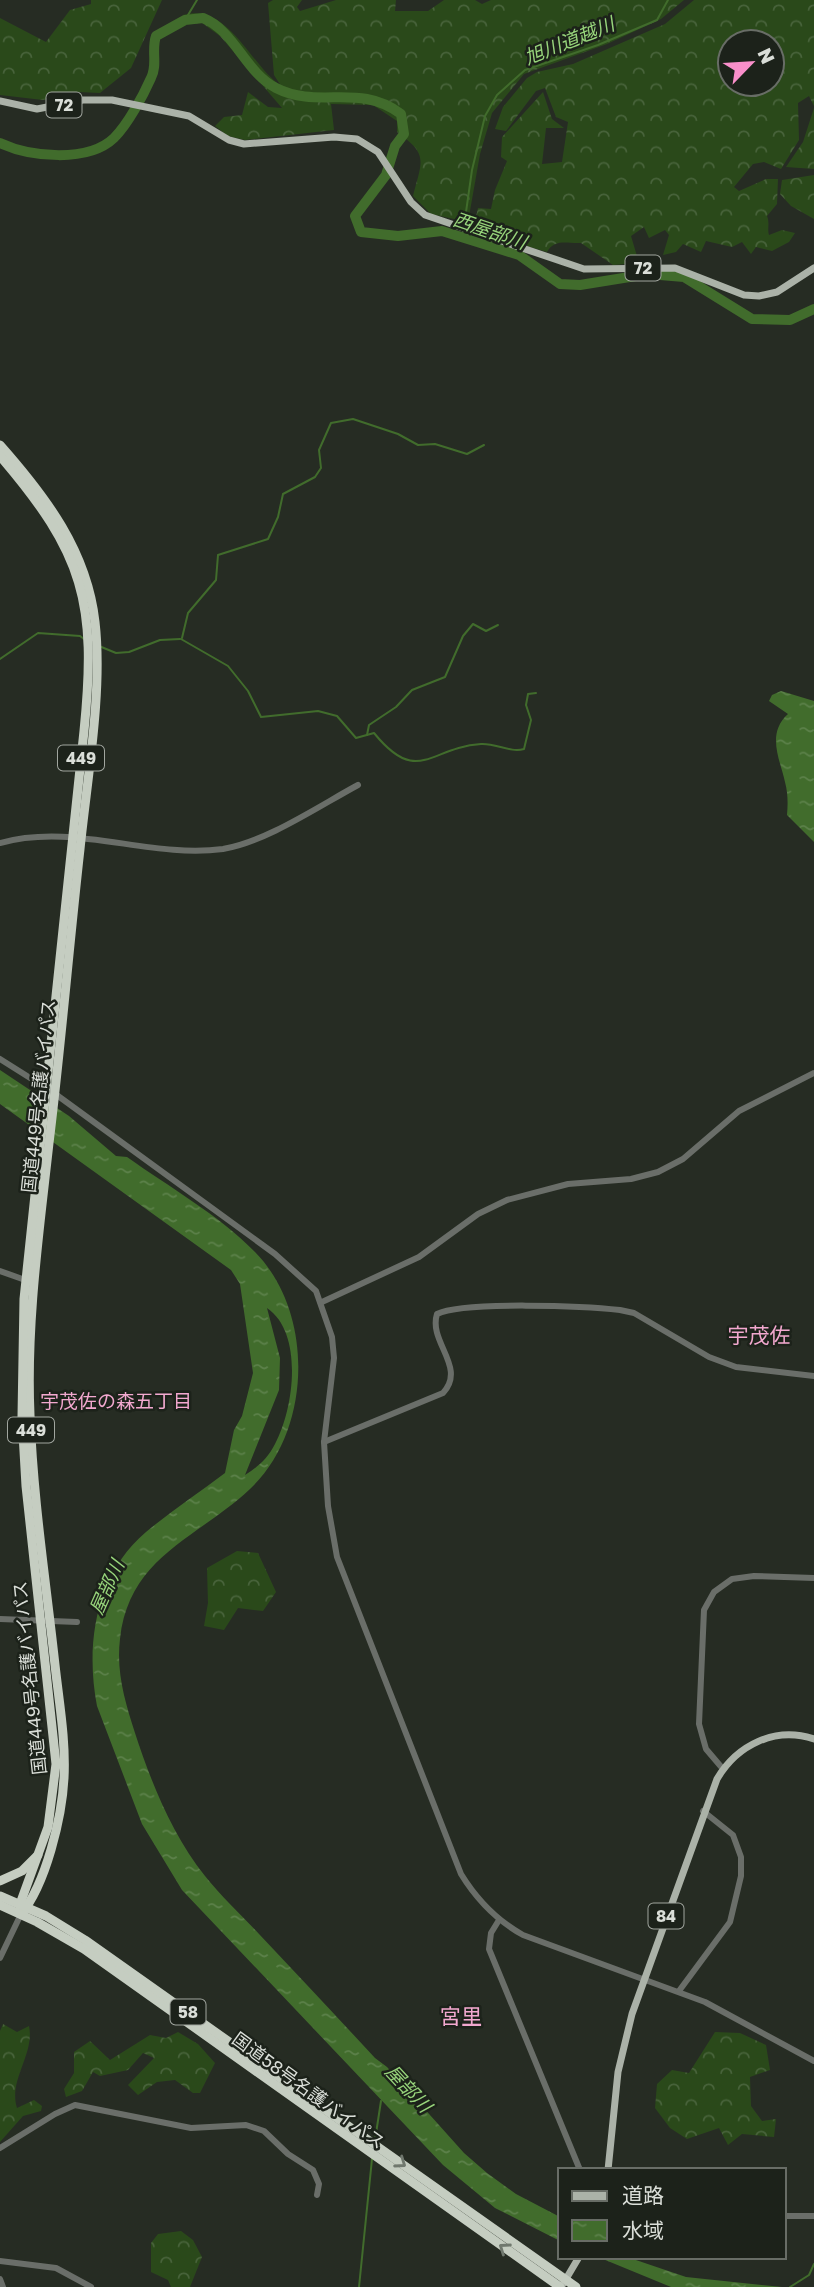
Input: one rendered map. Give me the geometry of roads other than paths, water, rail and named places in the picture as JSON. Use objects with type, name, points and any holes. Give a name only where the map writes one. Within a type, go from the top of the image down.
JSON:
[{"type":"highway","name":"国道449号名護バイパス","points":[[0,445],[46,499],[69,538],[78,568],[88,622],[92,678],[50,1094],[49,1147],[22,1347],[23,1452],[64,1748],[64,1779],[57,1827],[23,1908]]},
{"type":"highway","name":"国道449号名護バイパス","points":[[0,456],[46,512],[78,568]]},
{"type":"highway","name":"国道449号名護バイパス","points":[[30,1282],[40,1140],[50,1094]]},
{"type":"highway","name":"国道449号名護バイパス","points":[[23,1908],[52,1809],[56,1764],[45,1620]]},
{"type":"highway","points":[[0,1881],[22,1871],[41,1849]]},
{"type":"highway","name":"国道58号名護バイパス","points":[[0,1896],[23,1908],[83,1949],[562,2284],[576,2287]]},
{"type":"highway","name":"国道58号名護バイパス","points":[[0,1905],[23,1908]]},
{"type":"main road","name":"72","points":[[0,101],[37,108],[92,99],[145,106],[189,116],[229,139],[244,144],[346,137],[367,143],[391,170],[418,209],[432,218],[584,269],[675,268],[736,294],[753,296],[783,289],[814,268]]},
{"type":"main road","name":"84","points":[[608,2168],[622,2053],[644,1978],[703,1811],[723,1769],[740,1751],[769,1737],[794,1735],[814,1739]]},
{"type":"main road","points":[[562,2284],[578,2259]]},
{"type":"street","points":[[0,843],[34,835],[222,849],[259,837],[358,785]]},
{"type":"street","points":[[0,1059],[292,1267],[306,1279],[322,1302],[330,1324],[334,1358],[324,1442],[328,1506],[337,1557],[461,1874],[477,1898],[499,1920],[542,1943],[679,1991],[737,2017],[814,2061]]},
{"type":"street","points":[[322,1302],[419,1257],[478,1214],[508,1200],[568,1184],[631,1179],[658,1172],[683,1159],[739,1111],[814,1073]]},
{"type":"street","points":[[0,1271],[30,1282]]},
{"type":"street","points":[[324,1442],[443,1393],[449,1386],[450,1366],[434,1322],[437,1314],[453,1308],[534,1306],[620,1310],[634,1313],[709,1357],[736,1367],[814,1376]]},
{"type":"street","points":[[723,1769],[706,1749],[699,1724],[704,1610],[714,1592],[732,1579],[754,1576],[814,1578]]},
{"type":"street","points":[[0,1619],[76,1622]]},
{"type":"street","points":[[679,1991],[730,1922],[741,1876],[741,1857],[733,1835],[703,1811]]},
{"type":"street","points":[[0,1958],[23,1908]]},
{"type":"street","points":[[499,1920],[491,1933],[489,1949],[579,2168]]},
{"type":"street","points":[[0,2148],[55,2114],[75,2105],[191,2127],[246,2125],[264,2131],[288,2154],[313,2170],[318,2184],[317,2195]]},
{"type":"street","points":[[786,2216],[814,2217]]},
{"type":"street","points":[[0,2262],[55,2268],[91,2287]]},
{"type":"street","points":[[0,2279],[3,2287]]},
{"type":"water","points":[[781,691],[814,701],[814,842],[787,815],[787,790],[776,738],[781,722],[788,714],[769,701],[772,695]]},
{"type":"water","points":[[0,1070],[69,1116],[116,1156],[127,1157],[210,1214],[241,1239],[275,1277],[288,1307],[296,1339],[298,1372],[295,1405],[285,1436],[270,1465],[250,1489],[151,1568],[137,1587],[126,1611],[119,1651],[122,1687],[135,1733],[164,1808],[193,1860],[224,1898],[375,2058],[387,2067],[464,2153],[516,2194],[558,2216],[558,2240],[495,2208],[443,2165],[182,1890],[142,1824],[97,1706],[94,1635],[105,1589],[116,1568],[129,1549],[146,1532],[225,1473],[234,1430],[242,1416],[253,1373],[240,1284],[231,1270],[0,1104]],"holes":[[[267,1308],[279,1320],[287,1335],[291,1353],[291,1392],[282,1429],[262,1462],[245,1475],[279,1390],[280,1358]]]},
{"type":"water","points":[[603,2259],[633,2259],[686,2277],[782,2287],[671,2287]]},
{"type":"waterway","points":[[185,20],[197,0]]},
{"type":"waterway","name":"旭川道越川","points":[[464,226],[472,170],[485,116],[497,95],[525,70],[598,45],[657,20],[668,0]]},
{"type":"waterway","name":"西屋部川","points":[[0,143],[27,152],[58,155],[74,154],[103,146],[125,125],[148,85],[154,68],[156,36],[185,20],[203,18],[224,32],[256,72],[276,88],[308,97],[370,100],[401,114],[404,134],[395,146],[386,175],[355,216],[361,232],[398,236],[442,231],[519,255],[560,284],[580,285],[648,274],[684,277],[752,319],[790,320],[814,309]]},
{"type":"waterway","name":"旭川道越川","points":[[461,239],[463,232]]},
{"type":"waterway","points":[[182,638],[188,613],[216,580],[218,555],[268,539],[278,517],[283,494],[315,477],[321,468],[319,450],[331,423],[353,419],[398,434],[418,445],[435,444],[467,454],[484,445]]},
{"type":"waterway","points":[[367,735],[369,725],[396,707],[412,690],[445,677],[463,636],[473,624],[486,631],[498,625]]},
{"type":"waterway","points":[[0,659],[38,633],[80,636],[84,639]]},
{"type":"waterway","points":[[99,646],[116,653],[129,652],[160,640],[180,639]]},
{"type":"waterway","points":[[181,639],[228,666],[248,691],[261,717],[318,711],[337,716],[356,738],[374,733],[389,749],[402,758],[414,761],[481,744],[513,750],[524,749],[531,720],[526,705],[528,694],[536,693]]},
{"type":"waterway","points":[[375,2140],[381,2101]]},
{"type":"waterway","points":[[359,2287],[372,2159]]},
{"type":"waterway","points":[[790,2287],[809,2275],[814,2264]]},
{"type":"district","name":"宇茂佐","points":[[759,1335]]},
{"type":"district","name":"宇茂佐の森五丁目","points":[[116,1400]]},
{"type":"district","name":"宮里","points":[[461,2016]]},
{"type":"water label","name":"屋部川","points":[[106,1587]]},
{"type":"water label","name":"屋部川","points":[[409,2088]]}]
